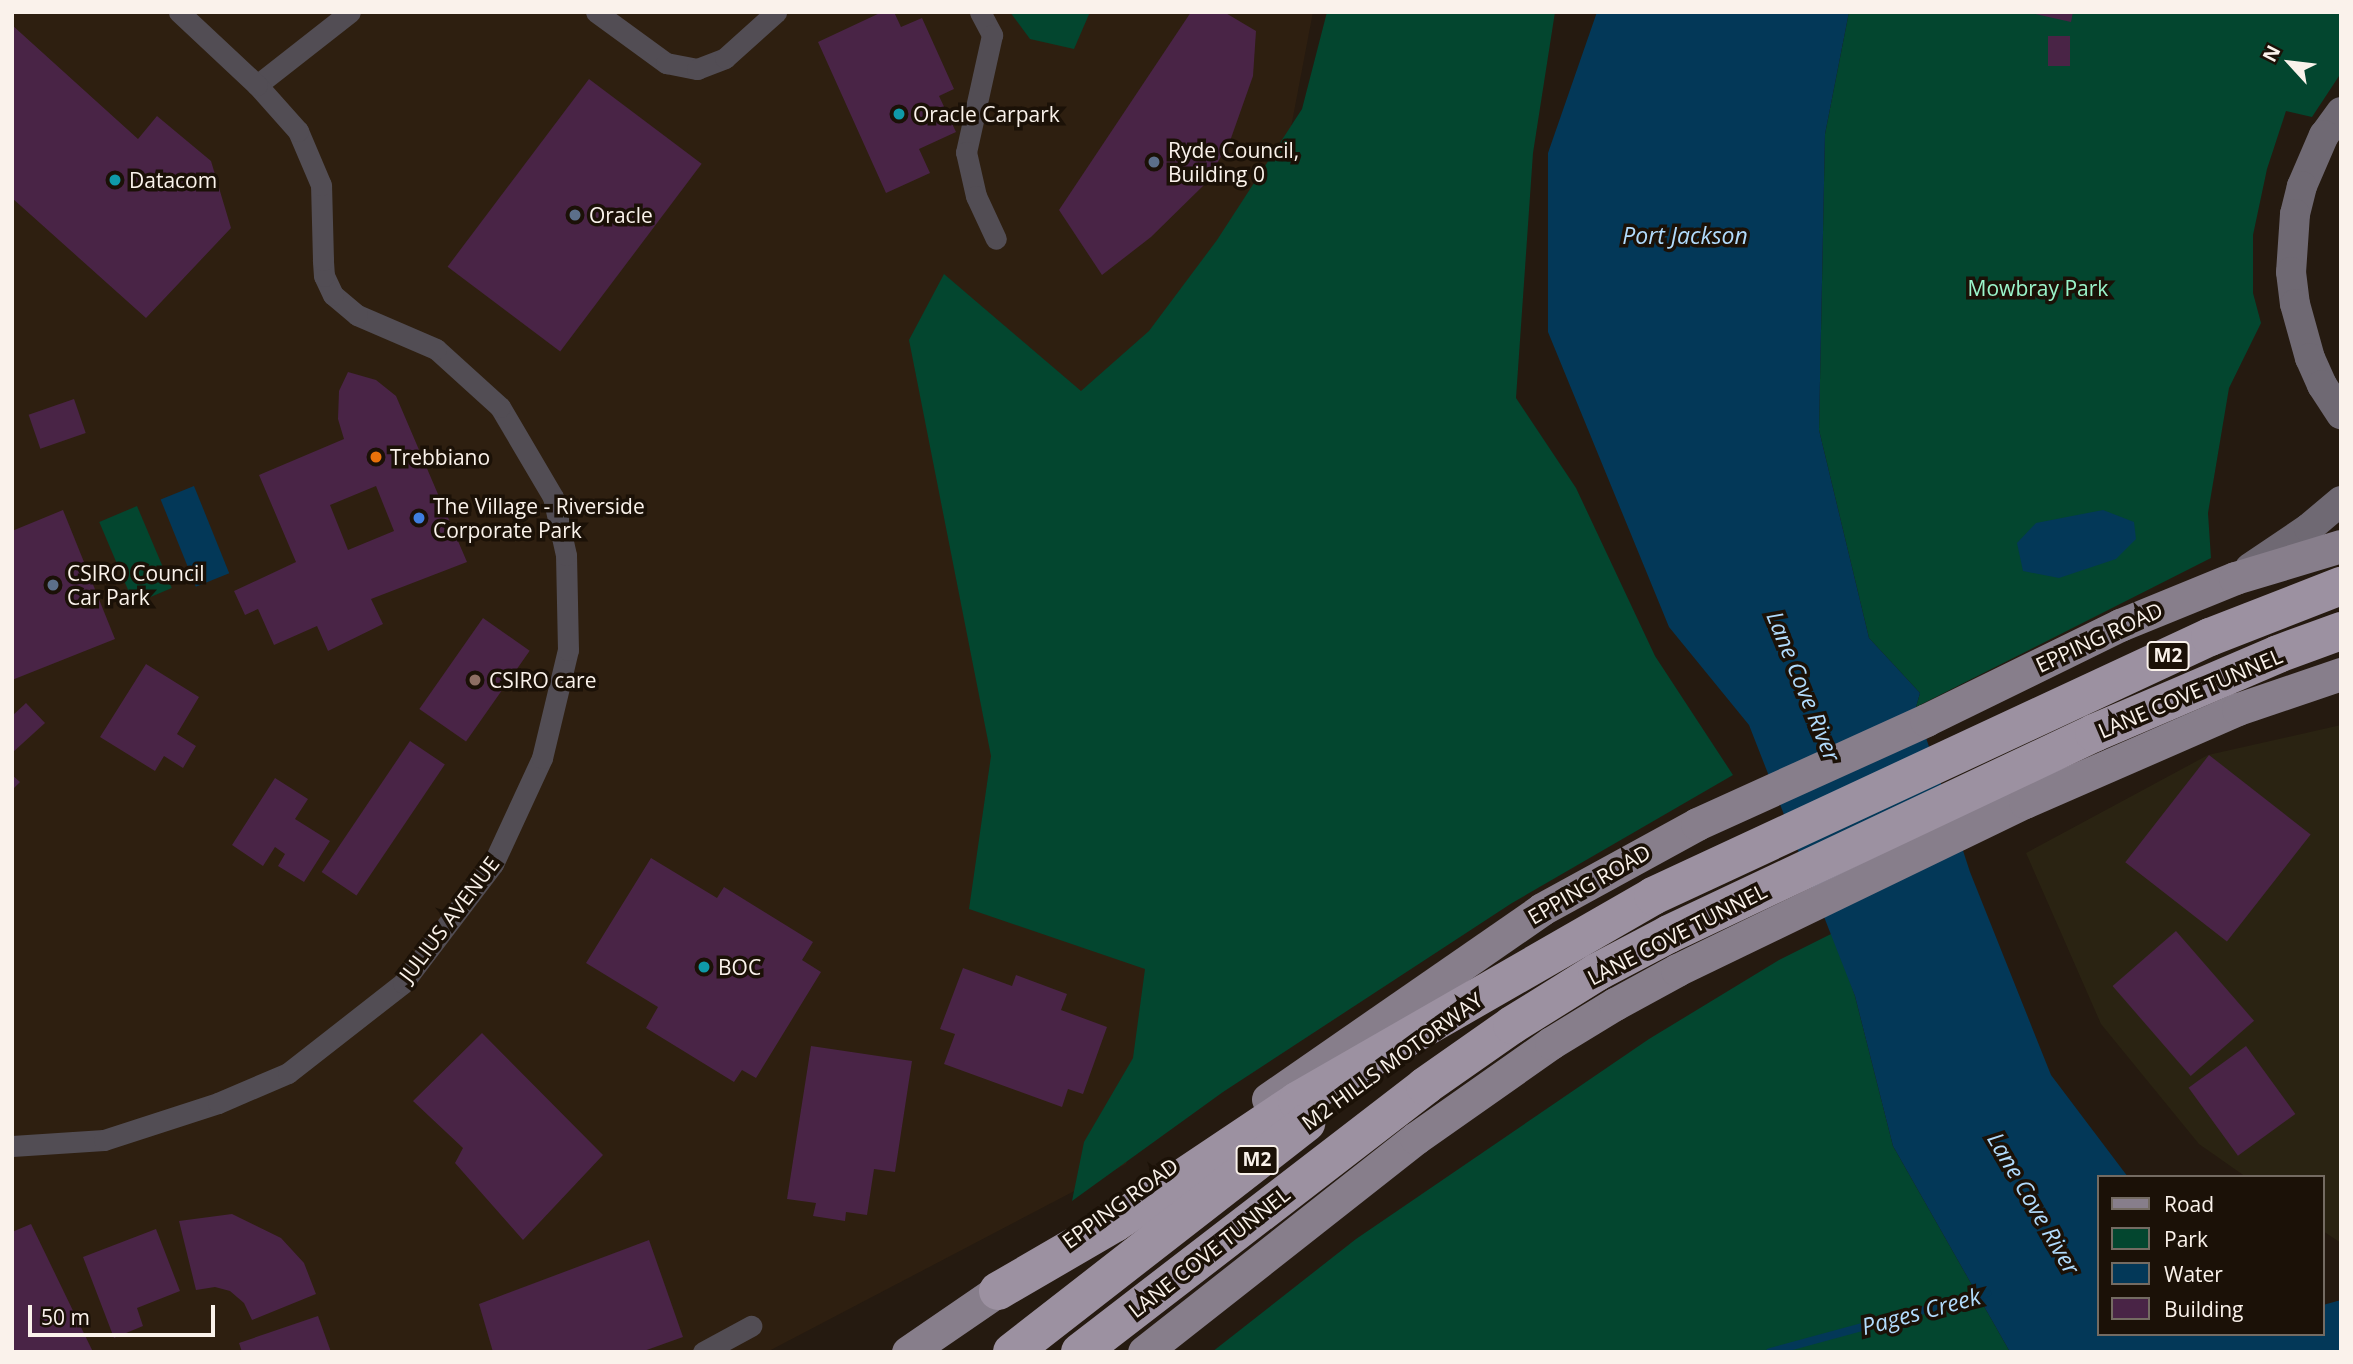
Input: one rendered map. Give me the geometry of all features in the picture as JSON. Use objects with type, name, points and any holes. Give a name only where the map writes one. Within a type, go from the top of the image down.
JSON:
[{"type":"highway","name":"LANE COVE TUNNEL","points":[[1508,978],[1641,903],[1740,855],[2210,637],[2341,586]]},
{"type":"highway","name":"LANE COVE TUNNEL","points":[[1080,1352],[1339,1150],[1511,1025],[1597,972],[1761,891],[2018,788],[2197,688],[2341,632]]},
{"type":"highway","name":"M2","points":[[998,1291],[1115,1223],[1297,1101],[1508,978]]},
{"type":"highway","name":"M2 HILLS MOTORWAY","points":[[1012,1352],[1314,1116],[1508,978]]},
{"type":"main road","points":[[2341,112],[2325,135],[2302,186],[2295,214],[2291,272],[2295,304],[2310,358],[2322,385],[2341,414]]},
{"type":"main road","points":[[2235,578],[2309,528],[2341,501]]},
{"type":"main road","name":"EPPING ROAD","points":[[908,1352],[1542,909],[1697,824],[2004,682],[2120,625],[2235,578],[2341,546]]},
{"type":"main road","points":[[1144,1352],[1416,1138],[1551,1043],[1677,970],[1760,929],[2018,788],[2341,674]]},
{"type":"street","name":"JULIUS AVENUE","points":[[12,1146],[104,1140],[218,1103],[288,1073],[403,983],[494,863],[542,758],[568,650],[566,555],[553,497],[500,407],[436,349],[357,314],[333,296],[324,276],[321,185],[316,166],[288,116],[179,12]]},
{"type":"street","points":[[257,85],[350,12]]},
{"type":"street","points":[[596,12],[666,63],[697,69],[725,58],[776,12]]},
{"type":"street","points":[[980,12],[992,35],[966,152],[976,196],[996,239]]},
{"type":"street","points":[[703,1352],[751,1326]]},
{"type":"shaded area","points":[[12,12],[1313,12],[1240,395],[1271,731],[1126,1164],[767,1352],[12,1352]]},
{"type":"shaded area","points":[[2341,725],[2341,1243],[2325,1232],[2325,1175],[2243,1175],[2199,1144],[2101,1024],[2026,853],[2208,755]]},
{"type":"green space","points":[[1010,12],[1090,12],[1074,49],[1030,39]]},
{"type":"green space","points":[[1327,12],[1555,12],[1533,153],[1516,398],[1576,488],[1655,656],[1733,775],[1512,903],[1223,1092],[1072,1201],[1084,1142],[1133,1058],[1145,969],[969,909],[991,756],[909,340],[944,274],[1081,391],[1149,331],[1217,240],[1302,109]]},
{"type":"green space","name":"Mowbray Park","points":[[1849,12],[2341,12],[2341,73],[2312,117],[2286,111],[2267,169],[2253,235],[2253,293],[2261,323],[2229,388],[2208,513],[2211,558],[1916,707],[1920,693],[1869,638],[1819,430],[1825,134]]},
{"type":"green space","points":[[137,506],[172,588],[134,604],[99,522]]},
{"type":"green space","points":[[1833,933],[1855,996],[1893,1146],[2010,1352],[1212,1352],[1356,1239],[1649,1039],[1779,960]]},
{"type":"water","name":"Port Jackson","points":[[1597,12],[1849,12],[1825,134],[1819,430],[1869,638],[1920,693],[1916,707],[1970,872],[2051,1075],[2126,1175],[2098,1175],[2098,1336],[2325,1336],[2325,1304],[2341,1300],[2341,1352],[2010,1352],[1893,1146],[1855,996],[1749,725],[1669,627],[1548,332],[1548,153]]},
{"type":"water","points":[[194,486],[229,573],[196,587],[161,499]]},
{"type":"water","points":[[2103,510],[2134,522],[2136,539],[2116,559],[2059,578],[2023,571],[2017,543],[2036,523]]},
{"type":"building","name":"Oracle Carpark","points":[[882,12],[894,12],[901,27],[922,18],[954,89],[939,96],[956,132],[919,149],[930,173],[886,193],[818,42]]},
{"type":"building","name":"Ryde Council, Building 0","points":[[1191,12],[1224,12],[1256,31],[1253,76],[1230,141],[1205,184],[1151,237],[1102,275],[1059,210]]},
{"type":"building","points":[[2027,12],[2073,12],[2071,22]]},
{"type":"building","name":"Datacom","points":[[12,25],[138,139],[157,116],[211,161],[231,228],[146,318],[12,198]]},
{"type":"building","points":[[2048,36],[2070,36],[2070,66],[2048,66]]},
{"type":"building","name":"Oracle","points":[[589,79],[702,164],[560,352],[448,267]]},
{"type":"building","name":"The Village - Riverside Corporate Park","points":[[348,372],[376,380],[396,396],[467,562],[371,599],[383,624],[328,651],[317,626],[274,645],[258,609],[245,615],[234,591],[296,562],[259,475],[344,439],[338,419],[339,391]],"holes":[[[376,486],[394,531],[348,550],[330,505]]]},
{"type":"building","points":[[74,399],[86,433],[40,449],[29,415]]},
{"type":"building","name":"CSIRO Council Car Park","points":[[63,510],[115,639],[12,680],[12,531]]},
{"type":"building","name":"CSIRO care","points":[[483,618],[530,651],[466,742],[419,709]]},
{"type":"building","points":[[146,664],[199,697],[177,734],[196,746],[183,768],[164,756],[155,771],[100,737]]},
{"type":"building","points":[[26,703],[45,723],[12,753],[12,716]]},
{"type":"building","points":[[410,741],[445,764],[356,895],[322,872]]},
{"type":"building","points":[[2209,755],[2311,834],[2227,942],[2125,862]]},
{"type":"building","points":[[12,775],[20,782],[12,790]]},
{"type":"building","points":[[275,778],[308,799],[295,819],[330,841],[304,882],[278,866],[285,854],[275,847],[263,866],[232,845]]},
{"type":"building","name":"BOC","points":[[651,858],[717,898],[724,887],[813,942],[802,960],[821,972],[756,1078],[742,1070],[734,1082],[646,1028],[658,1007],[586,963]]},
{"type":"building","points":[[2176,931],[2254,1021],[2191,1076],[2113,986]]},
{"type":"building","points":[[963,968],[1012,986],[1016,975],[1067,994],[1061,1010],[1107,1027],[1083,1094],[1068,1089],[1062,1107],[944,1064],[955,1034],[940,1029]]},
{"type":"building","points":[[482,1033],[603,1155],[523,1240],[455,1163],[463,1148],[413,1101]]},
{"type":"building","points":[[811,1046],[912,1061],[895,1172],[874,1169],[867,1215],[846,1212],[845,1221],[813,1216],[816,1203],[787,1199]]},
{"type":"building","points":[[2246,1046],[2295,1114],[2238,1156],[2189,1088]]},
{"type":"building","points":[[232,1214],[281,1238],[304,1263],[316,1294],[252,1320],[244,1303],[230,1291],[215,1287],[196,1290],[179,1221]]},
{"type":"building","points":[[31,1224],[93,1352],[12,1352],[12,1232]]},
{"type":"building","points":[[156,1229],[180,1291],[137,1308],[143,1326],[114,1338],[83,1257]]},
{"type":"building","points":[[649,1240],[683,1337],[641,1352],[493,1352],[479,1304]]},
{"type":"building","points":[[318,1316],[331,1352],[242,1352],[239,1343]]},
{"type":"waterway","name":"Pages Creek","points":[[1770,1352],[1987,1293]]},
{"type":"place","name":"Oracle Carpark","points":[[899,114]]},
{"type":"place","name":"Ryde Council, Building 0","points":[[1154,162]]},
{"type":"place","name":"Datacom","points":[[115,180]]},
{"type":"place","name":"Oracle","points":[[575,215]]},
{"type":"place","name":"Trebbiano","points":[[376,457]]},
{"type":"place","name":"The Village - Riverside Corporate Park","points":[[419,518]]},
{"type":"place","name":"CSIRO Council Car Park","points":[[53,585]]},
{"type":"place","name":"CSIRO care","points":[[475,680]]},
{"type":"place","name":"BOC","points":[[704,967]]},
{"type":"water label","name":"Lane Cove River","points":[[1804,686]]},
{"type":"water label","name":"Lane Cove River","points":[[2034,1203]]}]
